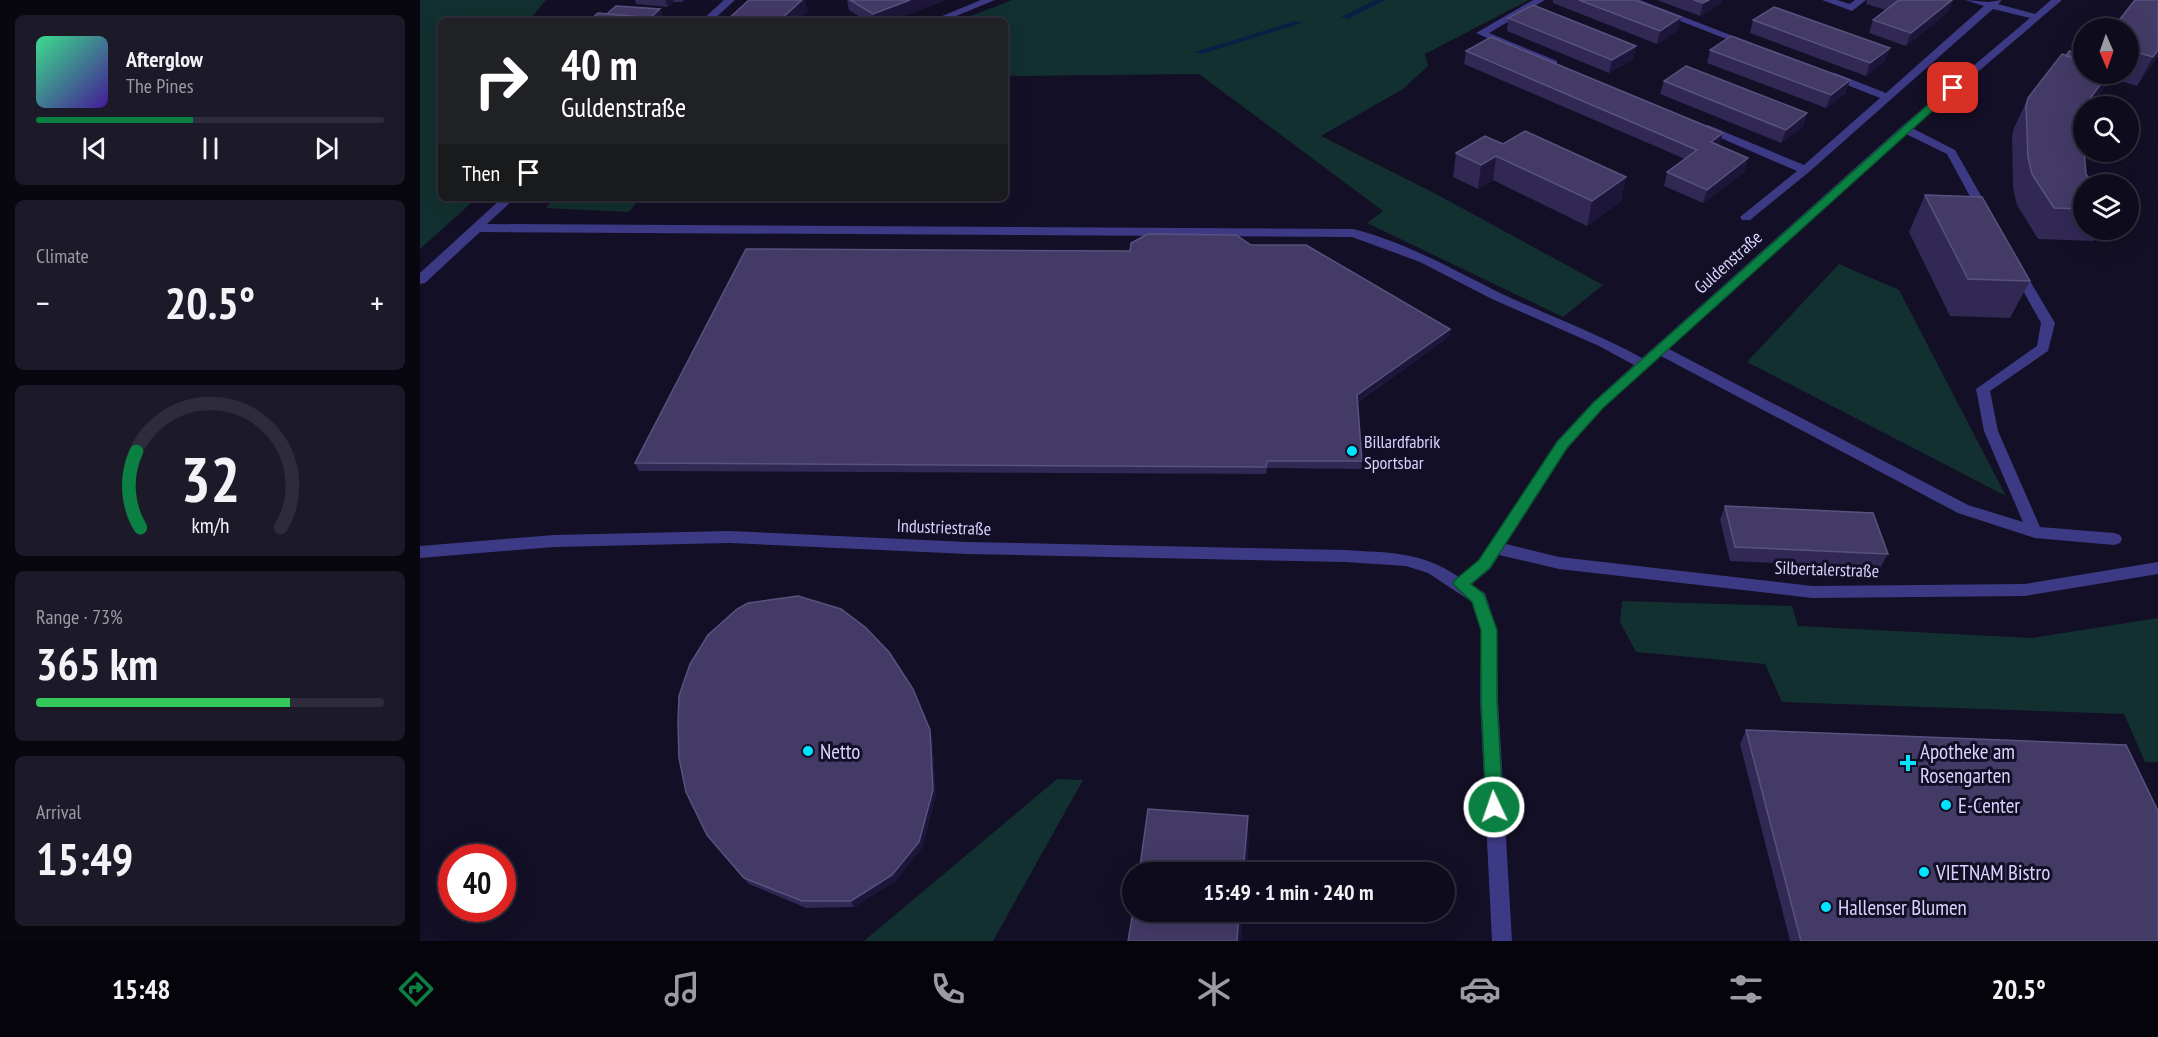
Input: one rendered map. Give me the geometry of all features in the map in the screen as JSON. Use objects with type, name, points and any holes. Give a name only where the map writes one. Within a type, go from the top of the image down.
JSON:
[{"type":"street","points":[[709,18],[730,0]]},
{"type":"street","points":[[943,18],[990,0]]},
{"type":"street","points":[[1540,0],[1481,33],[1564,68]]},
{"type":"street","points":[[1631,0],[1754,46]]},
{"type":"street","points":[[1827,0],[1852,8],[1861,0]]},
{"type":"street","points":[[1970,0],[1993,3],[2036,17]]},
{"type":"street","name":"Guldenstraße","points":[[1461,584],[1485,564],[1562,445],[1598,405],[1905,129],[2057,0]]},
{"type":"street","name":"Guldenstraße","points":[[1746,217],[1805,170],[1993,3]]},
{"type":"street","points":[[1821,71],[1888,96]]},
{"type":"street","points":[[1696,124],[1805,170]]},
{"type":"street","points":[[1905,129],[1951,152],[1990,222]]},
{"type":"street","points":[[420,280],[506,201]]},
{"type":"street","points":[[476,228],[632,227],[1353,233],[1424,259],[1497,296],[1604,343],[1642,364]]},
{"type":"street","points":[[2008,252],[2048,323],[2043,348],[1983,388],[1991,431],[2035,532]]},
{"type":"street","points":[[1659,349],[1963,509],[2035,532],[2114,539]]},
{"type":"street","name":"Industriestraße","points":[[420,552],[554,541],[729,537],[967,548],[1355,556],[1406,560],[1433,568],[1461,584],[1479,598],[1489,630],[1490,712],[1502,941]]},
{"type":"street","name":"Silbertalerstraße","points":[[1495,548],[1568,564],[1812,591],[2025,590],[2158,568]]},
{"type":"green space","points":[[420,0],[546,0],[531,18],[438,18],[438,201],[474,201],[420,249]]},
{"type":"green space","points":[[1012,0],[1529,0],[1425,54],[1428,66],[1403,89],[1321,136],[1436,194],[1603,285],[1563,317],[1367,223],[1383,211],[1199,74],[1008,76],[1008,18],[966,18]]},
{"type":"green space","points":[[552,201],[638,201],[629,212],[546,208]]},
{"type":"green space","points":[[1839,264],[1899,290],[2006,496],[1747,362]]},
{"type":"green space","points":[[1622,601],[1792,606],[1798,626],[2032,638],[2158,618],[2158,762],[2145,762],[2124,714],[1782,702],[1765,664],[1636,652],[1620,622]]},
{"type":"green space","points":[[1057,779],[1083,780],[993,941],[864,941]]},
{"type":"building","points":[[749,0],[802,0],[782,18],[729,18]]},
{"type":"building","points":[[850,0],[910,0],[873,14]]},
{"type":"building","points":[[1579,0],[1635,0],[1681,17],[1660,31]]},
{"type":"building","points":[[1899,0],[1952,0],[1911,33],[1873,20]]},
{"type":"building","points":[[2135,0],[2158,0],[2158,50],[2153,57],[2139,53],[2139,18],[2121,18]]},
{"type":"building","points":[[1533,5],[1636,46],[1612,60],[1508,18]]},
{"type":"building","points":[[616,6],[660,9],[650,18],[607,14]]},
{"type":"building","points":[[1774,7],[1890,48],[1870,63],[1753,20]]},
{"type":"building","points":[[598,13],[643,17],[642,18],[592,18]]},
{"type":"building","points":[[1731,36],[1850,80],[1831,95],[1710,50]]},
{"type":"building","points":[[1491,37],[1723,133],[1711,142],[1748,158],[1707,190],[1667,172],[1697,150],[1466,51]]},
{"type":"building","points":[[2069,51],[2073,52],[2073,58],[2066,56]]},
{"type":"building","points":[[2062,54],[2073,58],[2073,84],[2101,84],[2092,96],[2073,96],[2073,162],[2085,162],[2086,174],[2073,174],[2073,209],[2054,208],[2032,174],[2028,157],[2026,106],[2028,98]]},
{"type":"building","points":[[1686,66],[1807,113],[1786,130],[1664,81]]},
{"type":"building","points":[[1525,131],[1626,177],[1592,201],[1496,156],[1481,165],[1456,153],[1485,136],[1503,144]]},
{"type":"building","points":[[1925,195],[1982,197],[2030,281],[1968,279]]},
{"type":"building","points":[[1148,234],[1236,235],[1251,245],[1306,245],[1450,329],[1357,395],[1362,461],[1267,461],[1266,467],[635,463],[746,249],[1130,251],[1131,243]]},
{"type":"building","points":[[1725,506],[1873,513],[1888,554],[1735,547]]},
{"type":"building","name":"Netto","points":[[798,596],[841,609],[865,627],[889,652],[913,689],[930,730],[933,790],[919,842],[892,875],[851,901],[802,901],[744,878],[707,835],[686,792],[679,758],[679,696],[690,664],[708,635],[737,609],[748,603]]},
{"type":"building","name":"E-Center","points":[[1746,730],[2126,745],[2158,811],[2158,941],[1801,941]]},
{"type":"building","points":[[1148,809],[1248,816],[1244,862],[1141,862]]},
{"type":"building","points":[[1131,922],[1238,922],[1237,941],[1128,941]]},
{"type":"waterway","points":[[1345,17],[1381,0]]},
{"type":"waterway","points":[[1199,52],[1298,23]]},
{"type":"place","name":"Billardfabrik Sportsbar","points":[[1352,451]]},
{"type":"place","name":"Netto","points":[[808,751]]},
{"type":"place","name":"Apotheke am Rosengarten","points":[[1908,763]]},
{"type":"place","name":"E-Center","points":[[1946,805]]},
{"type":"place","name":"VIETNAM Bistro","points":[[1924,872]]},
{"type":"place","name":"Hallenser Blumen","points":[[1826,907]]},
{"type":"route","points":[[1494,807],[1489,700],[1489,630],[1479,598],[1461,584],[1485,564],[1562,445],[1598,405],[1953,88]]}]
